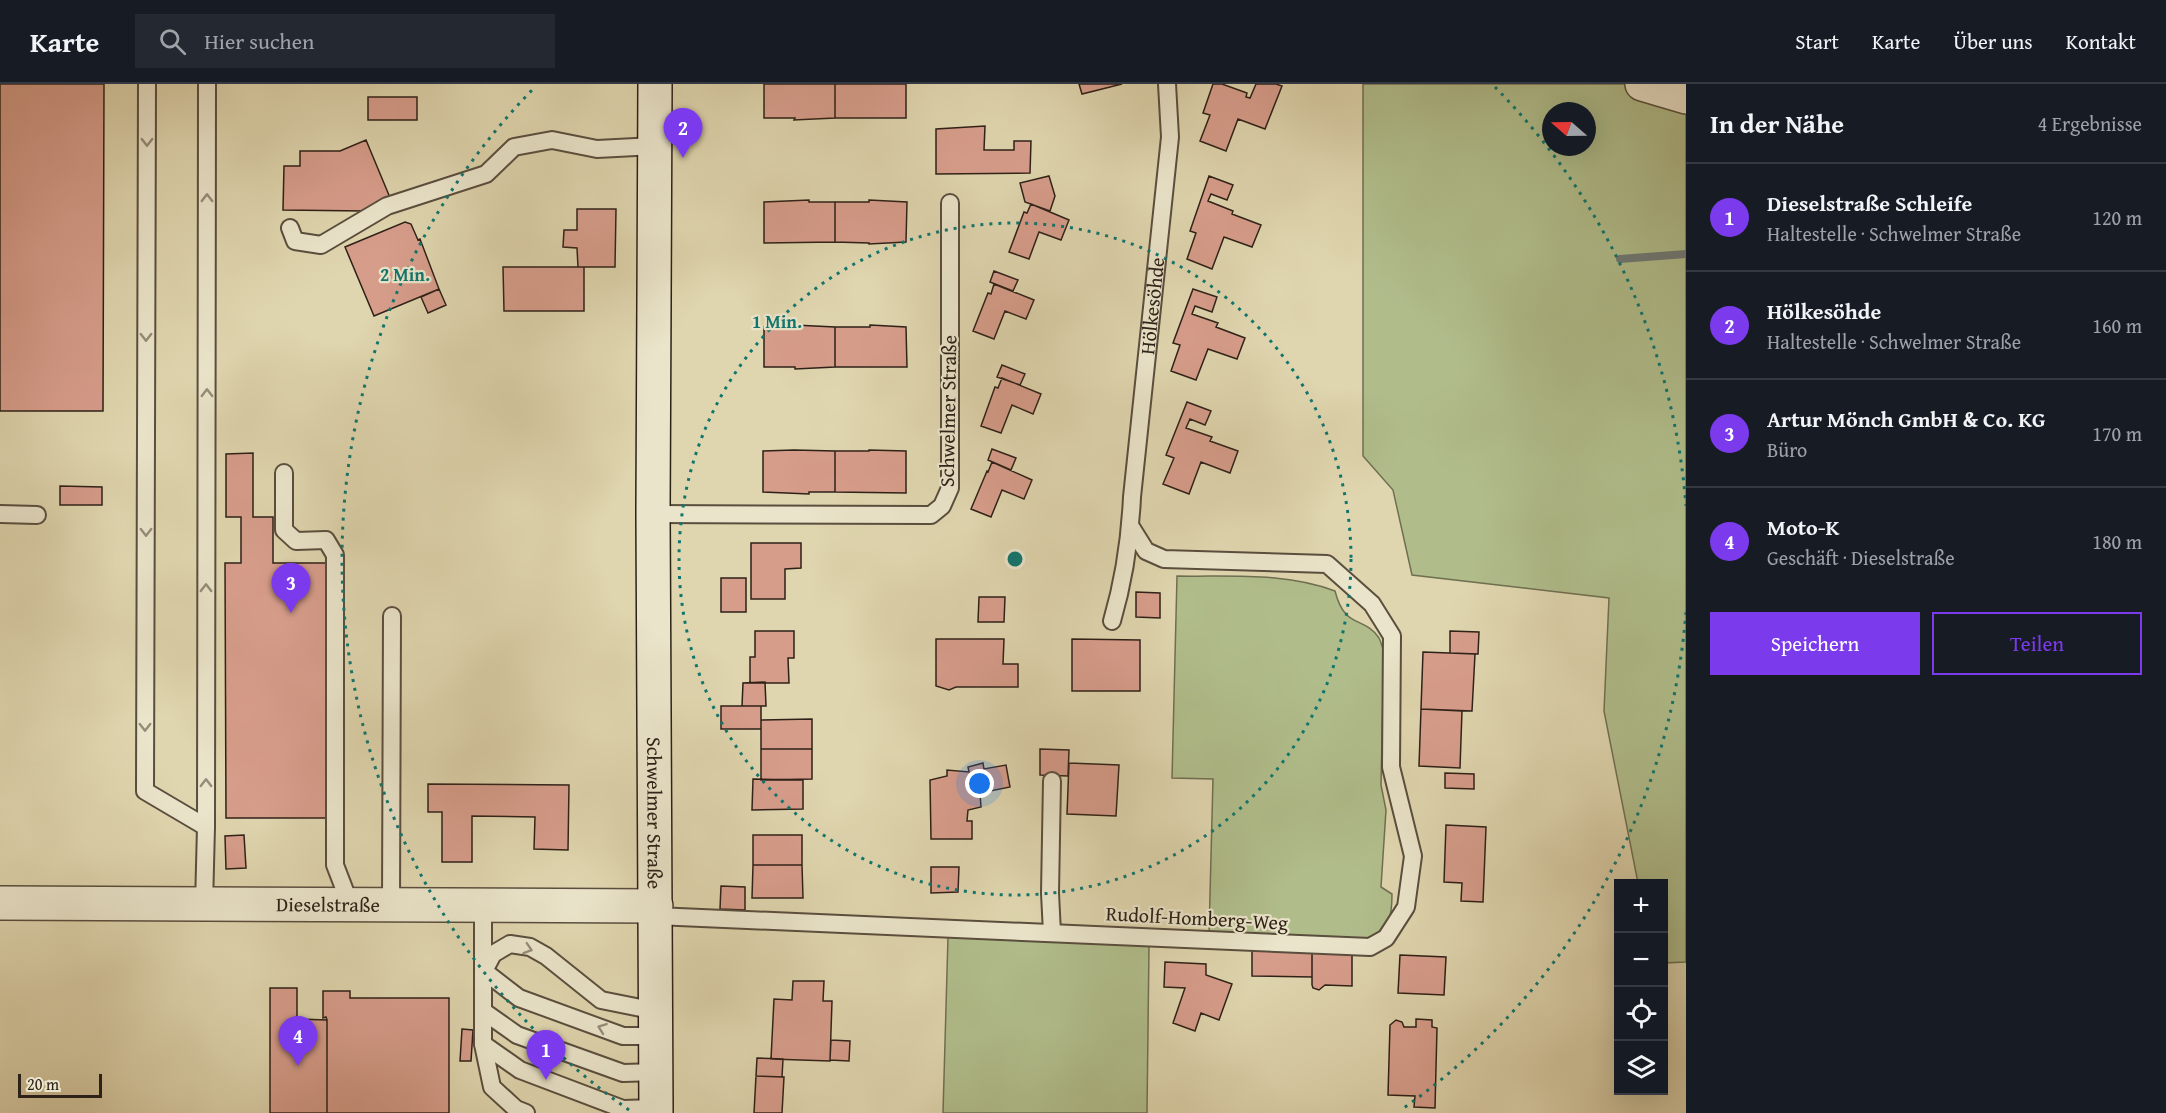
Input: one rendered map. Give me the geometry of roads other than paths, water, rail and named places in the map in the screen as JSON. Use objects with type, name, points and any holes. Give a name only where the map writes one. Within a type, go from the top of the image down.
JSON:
[{"type":"main road","name":"Schwelmer Straße","points":[[655,84],[653,514],[656,1111]]},
{"type":"main road","points":[[1642,84],[1686,97]]},
{"type":"main road","name":"Dieselstraße","points":[[0,903],[391,904],[656,911]]},
{"type":"lane","points":[[147,84],[145,791],[206,827]]},
{"type":"lane","points":[[204,905],[207,84]]},
{"type":"lane","name":"Hölkesöhde","points":[[1112,621],[1124,580],[1131,527],[1132,497],[1170,137],[1167,84]]},
{"type":"lane","points":[[290,228],[296,241],[321,245],[387,206],[486,174],[514,147],[552,140],[597,148],[655,146]]},
{"type":"lane","name":"Schwelmer Straße","points":[[653,514],[931,515],[942,506],[950,488],[950,203]]},
{"type":"lane","points":[[284,473],[284,530],[296,541],[326,540],[335,555],[335,865],[350,904]]},
{"type":"lane","points":[[0,514],[37,515]]},
{"type":"lane","name":"Rudolf-Homberg-Weg","points":[[656,911],[1052,933],[1370,947],[1386,938],[1406,907],[1413,856],[1391,767],[1392,636],[1372,604],[1327,564],[1164,559],[1146,551],[1131,527]]},
{"type":"lane","points":[[391,904],[392,616]]},
{"type":"lane","points":[[1052,781],[1050,893],[1052,933]]},
{"type":"lane","points":[[483,906],[483,1044],[492,1087],[516,1109],[526,1113]]},
{"type":"lane","points":[[483,971],[493,954],[510,944],[530,947],[546,956],[601,1000],[656,1023]]},
{"type":"lane","points":[[483,971],[519,998],[623,1036],[656,1023]]},
{"type":"lane","points":[[483,1011],[517,1035],[623,1073],[657,1072]]},
{"type":"lane","points":[[483,1044],[520,1070],[623,1109],[656,1111]]},
{"type":"waterway","points":[[1620,259],[1686,254]]},
{"type":"place","name":"Hölkesöhde","points":[[683,158]]},
{"type":"place","name":"Artur Mönch GmbH & Co. KG","points":[[291,613]]},
{"type":"place","name":"Moto-K","points":[[298,1066]]},
{"type":"place","name":"Dieselstraße Schleife","points":[[546,1080]]}]
